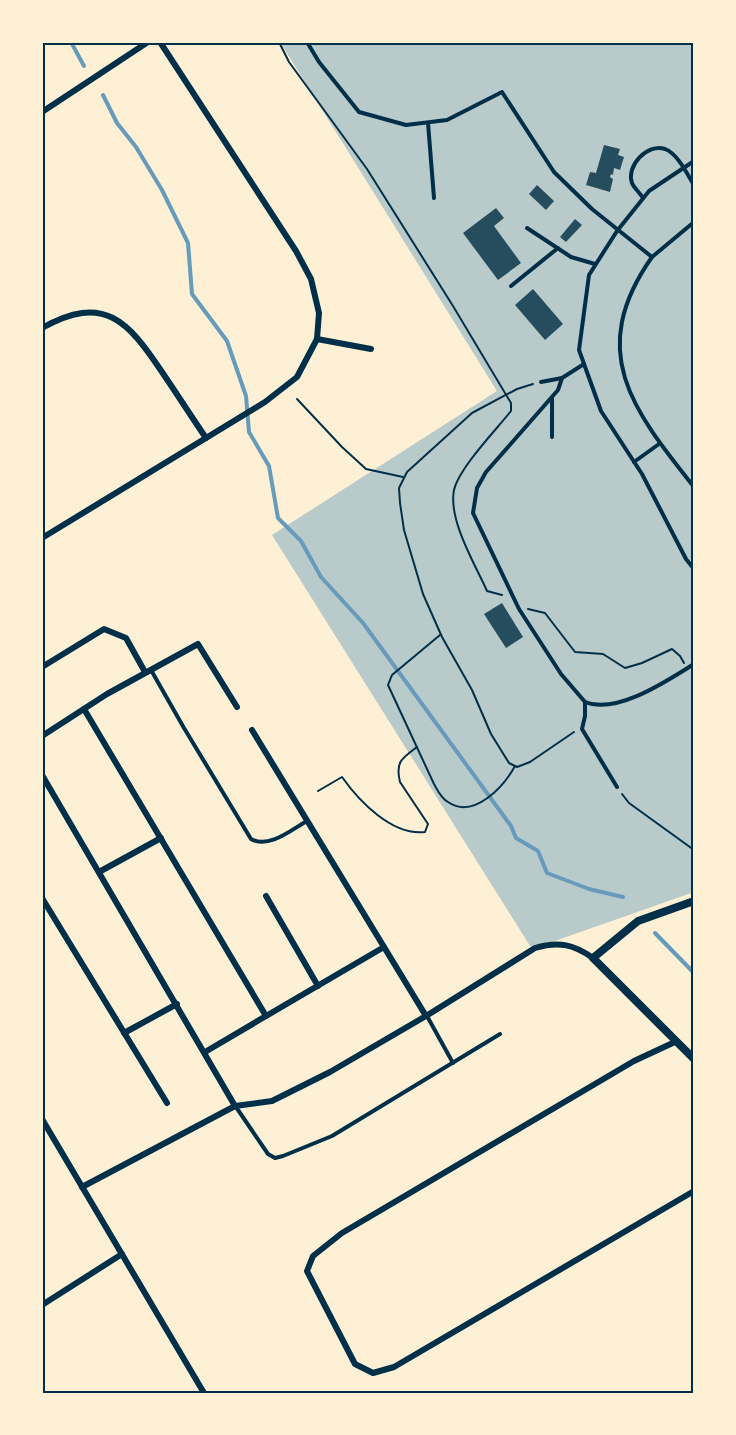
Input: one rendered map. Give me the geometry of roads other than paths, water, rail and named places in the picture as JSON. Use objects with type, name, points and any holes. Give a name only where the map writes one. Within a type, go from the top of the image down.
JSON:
[{"type":"street","points":[[42,112],[148,42]]},
{"type":"street","points":[[42,538],[265,402],[297,377],[317,339],[319,313],[311,279],[296,251],[159,42]]},
{"type":"street","points":[[42,328],[61,317],[82,312],[101,313],[123,322],[141,341],[206,438]]},
{"type":"street","points":[[317,339],[371,349]]},
{"type":"street","points":[[42,667],[104,629],[126,639],[148,670]]},
{"type":"street","points":[[42,736],[148,670],[198,644],[237,706]]},
{"type":"street","points":[[84,708],[266,1016]]},
{"type":"street","points":[[252,730],[426,1016]]},
{"type":"street","points":[[42,775],[235,1106]]},
{"type":"street","points":[[99,872],[161,838]]},
{"type":"street","points":[[266,896],[318,986]]},
{"type":"street","points":[[42,898],[167,1103]]},
{"type":"street","points":[[593,958],[638,921],[694,901]]},
{"type":"street","points":[[82,1187],[235,1106],[272,1101],[330,1072],[536,948],[563,943],[580,949],[593,958],[694,1059]]},
{"type":"street","points":[[205,1052],[384,947]]},
{"type":"street","points":[[124,1034],[177,1004]]},
{"type":"street","points":[[678,1041],[634,1061],[342,1233],[313,1256],[308,1271],[355,1364],[373,1373],[394,1367],[694,1191]]},
{"type":"street","points":[[42,1119],[204,1393]]},
{"type":"street","points":[[42,1305],[122,1254]]},
{"type":"lane","points":[[307,42],[319,62],[359,112],[406,125],[447,120],[502,92],[554,172],[616,231],[652,257]]},
{"type":"lane","points":[[428,123],[434,198]]},
{"type":"lane","points":[[643,198],[632,182],[632,171],[636,161],[655,148],[665,149],[672,154],[694,185]]},
{"type":"lane","points":[[694,161],[649,191],[616,231],[595,264],[589,275],[579,350],[601,411],[634,462],[686,560],[694,569]]},
{"type":"lane","points":[[694,222],[652,257],[639,276],[622,315],[618,343],[631,398],[659,444],[694,487]]},
{"type":"lane","points":[[527,228],[571,257],[595,264]]},
{"type":"lane","points":[[511,286],[558,249]]},
{"type":"lane","points":[[541,382],[562,378],[584,364]]},
{"type":"lane","points":[[562,378],[558,390],[528,421],[486,472],[477,488],[474,500],[473,513],[477,522],[515,601],[561,674],[585,702],[591,705],[606,705],[624,701],[694,664]]},
{"type":"lane","points":[[552,397],[552,437]]},
{"type":"lane","points":[[634,462],[659,444]]},
{"type":"lane","points":[[148,670],[251,839],[259,843],[268,843],[308,820]]},
{"type":"lane","points":[[585,702],[582,729],[617,787]]},
{"type":"lane","points":[[426,1016],[453,1063]]},
{"type":"lane","points":[[235,1106],[268,1154],[275,1158],[332,1136],[500,1034]]},
{"type":"waterway","points":[[71,42],[84,66]]},
{"type":"waterway","points":[[103,95],[117,123],[136,147],[162,190],[188,243],[192,294],[227,341],[246,396],[249,432],[269,466],[278,518],[301,541],[321,577],[363,623],[511,826],[516,838],[538,851],[547,873],[589,889],[623,897]]},
{"type":"waterway","points":[[655,933],[694,973]]}]
